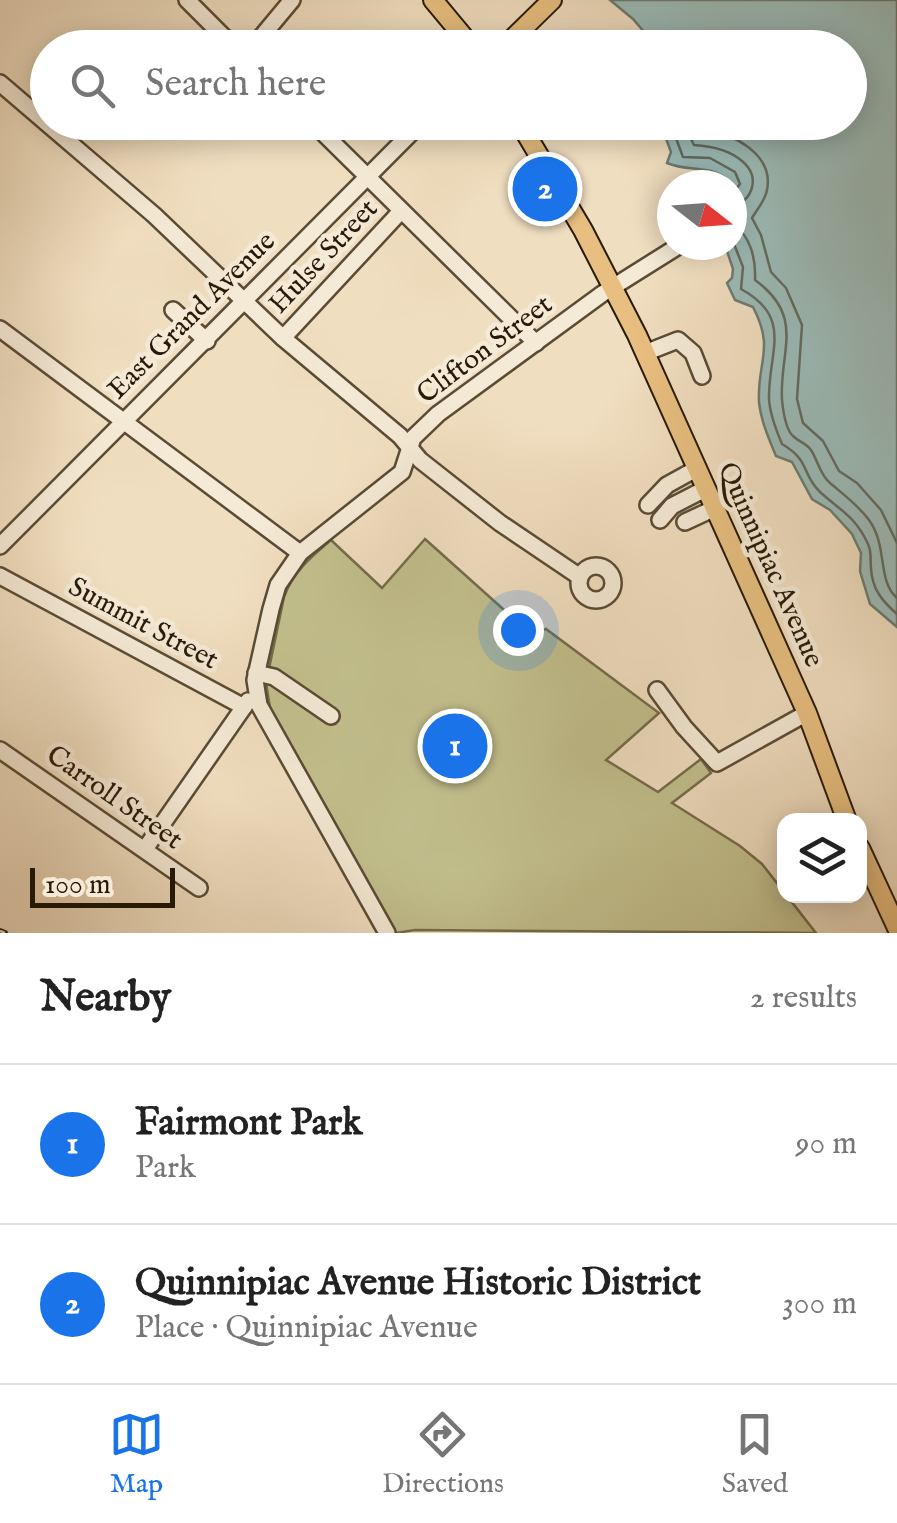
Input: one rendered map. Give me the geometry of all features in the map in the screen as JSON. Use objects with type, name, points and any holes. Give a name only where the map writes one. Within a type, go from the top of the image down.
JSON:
[{"type":"main road","points":[[433,0],[458,30]]},
{"type":"main road","points":[[521,30],[552,0]]},
{"type":"main road","name":"Quinnipiac Avenue","points":[[530,140],[616,284],[807,713],[844,813]]},
{"type":"main road","points":[[867,863],[897,928]]},
{"type":"street","points":[[187,0],[217,30]]},
{"type":"street","points":[[267,30],[292,0]]},
{"type":"street","points":[[3,93],[30,115]]},
{"type":"street","points":[[61,140],[154,215],[283,338],[400,436],[410,449],[500,522],[580,577]]},
{"type":"street","points":[[331,140],[536,342]]},
{"type":"street","name":"East Grand Avenue","points":[[0,546],[404,140]]},
{"type":"street","name":"Hulse Street","points":[[283,338],[402,211]]},
{"type":"street","name":"Clifton Street","points":[[387,933],[259,705],[256,672],[278,585],[300,553],[394,480],[406,464],[416,433],[438,414],[616,284],[657,259]]},
{"type":"street","points":[[173,310],[207,341]]},
{"type":"street","points":[[0,329],[300,553]]},
{"type":"street","points":[[645,353],[678,340],[693,353],[702,376]]},
{"type":"street","points":[[648,505],[667,485],[696,468]]},
{"type":"street","points":[[660,520],[672,506],[705,490]]},
{"type":"street","points":[[685,522],[713,509]]},
{"type":"street","name":"Summit Street","points":[[0,576],[244,707]]},
{"type":"street","points":[[256,672],[274,677],[331,716]]},
{"type":"street","points":[[145,849],[256,690]]},
{"type":"street","points":[[657,690],[717,764],[807,713]]},
{"type":"street","name":"Carroll Street","points":[[0,750],[198,888]]},
{"type":"shaded area","points":[[425,539],[503,609],[536,632],[546,629],[659,713],[606,760],[658,792],[701,759],[711,773],[672,803],[762,864],[777,883],[777,903],[793,903],[816,933],[396,933],[282,734],[270,708],[266,683],[288,588],[298,572],[331,540],[382,588]]},
{"type":"water","points":[[610,0],[897,0],[897,627],[870,604],[860,571],[861,553],[852,534],[830,510],[812,499],[792,462],[776,456],[768,436],[759,402],[763,334],[753,307],[735,300],[727,283],[732,278],[730,260],[747,260],[747,170],[702,170],[667,163],[671,152],[667,140],[867,140],[867,30],[642,30]]},
{"type":"railway","points":[[0,931],[5,933]]},
{"type":"place","name":"Quinnipiac Avenue Historic District","points":[[545,189]]},
{"type":"place","name":"Fairmont Park","points":[[455,746]]}]
